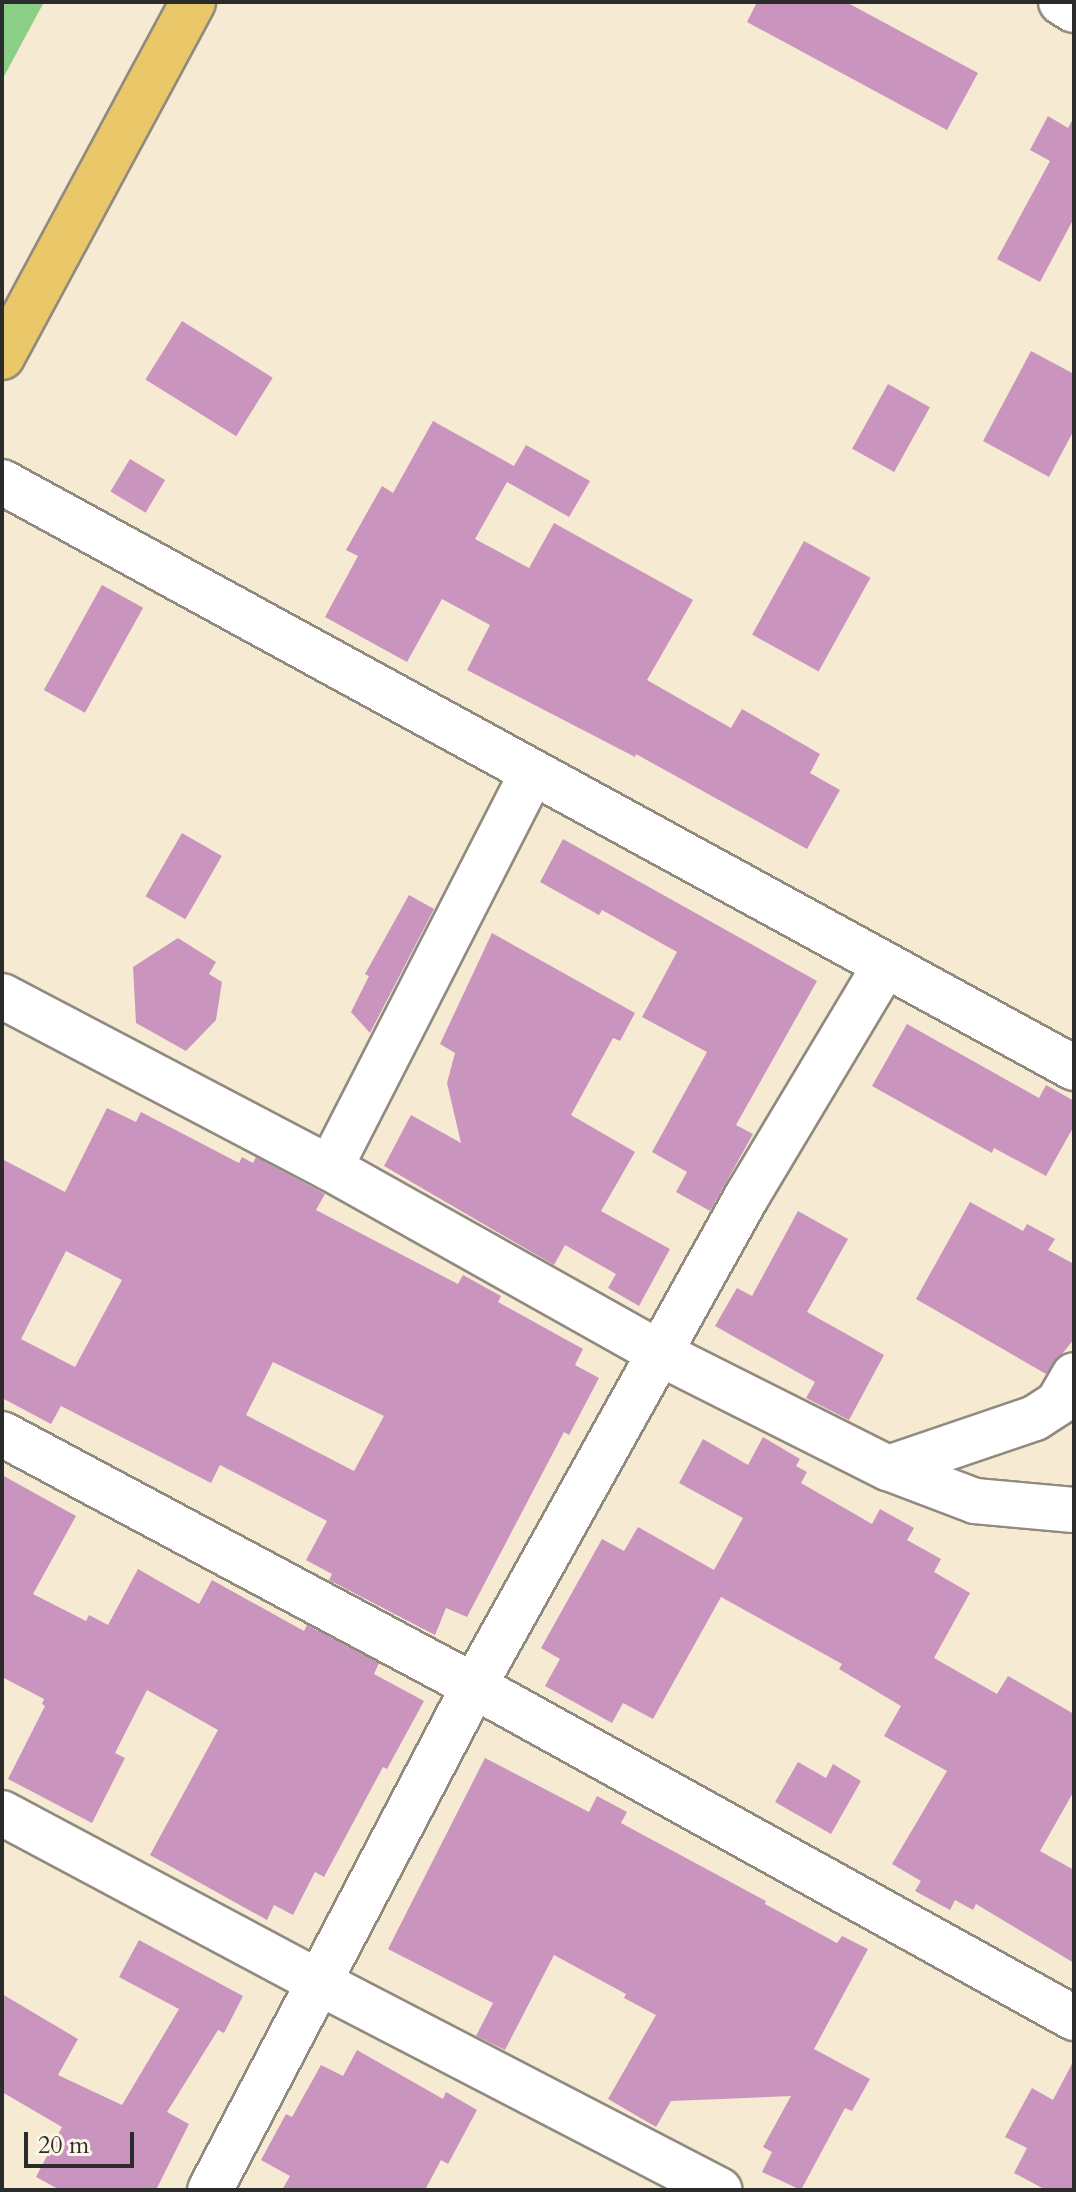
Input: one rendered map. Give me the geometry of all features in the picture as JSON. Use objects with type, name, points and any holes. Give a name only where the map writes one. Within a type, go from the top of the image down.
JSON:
[{"type":"main road","points":[[2,357],[193,2]]},
{"type":"street","points":[[1061,2],[1074,10]]},
{"type":"street","points":[[2,482],[1074,1068]]},
{"type":"street","points":[[330,1168],[532,774]]},
{"type":"street","points":[[210,2190],[474,1686],[747,1196],[885,965]]},
{"type":"street","points":[[2,996],[330,1168],[661,1354],[888,1468],[975,1501],[1074,1510]]},
{"type":"street","points":[[888,1468],[1035,1418],[1058,1403],[1074,1375]]},
{"type":"street","points":[[2,1434],[474,1686],[1074,2018]]},
{"type":"street","points":[[2,1813],[320,1983],[720,2190]]},
{"type":"green space","points":[[2,2],[44,2],[2,80]]},
{"type":"building","points":[[757,2],[846,2],[978,73],[947,130],[747,22]]},
{"type":"building","points":[[1048,116],[1068,128],[1074,117],[1074,218],[1040,282],[997,259],[1050,161],[1030,150]]},
{"type":"building","points":[[182,321],[273,378],[236,436],[145,380]]},
{"type":"building","points":[[1031,351],[1074,374],[1074,430],[1049,477],[983,441]]},
{"type":"building","points":[[888,384],[930,407],[894,472],[852,449]]},
{"type":"building","points":[[433,421],[514,466],[526,445],[590,481],[569,517],[507,482],[475,539],[529,568],[554,523],[693,600],[647,680],[731,728],[742,709],[820,754],[810,773],[840,790],[807,849],[636,754],[635,757],[467,670],[490,625],[442,599],[407,662],[325,617],[358,556],[346,550],[382,486],[393,493]]},
{"type":"building","points":[[130,459],[165,480],[146,513],[110,492]]},
{"type":"building","points":[[804,541],[870,578],[819,671],[752,635]]},
{"type":"building","points":[[102,585],[143,608],[85,713],[44,690]]},
{"type":"building","points":[[182,833],[222,856],[185,919],[146,896]]},
{"type":"building","points":[[563,839],[817,981],[736,1125],[753,1134],[710,1211],[676,1192],[687,1172],[652,1152],[707,1052],[642,1017],[677,952],[602,910],[599,915],[540,882]]},
{"type":"building","points":[[409,895],[434,909],[370,1033],[351,1012],[369,976],[365,974]]},
{"type":"building","points":[[492,933],[635,1013],[620,1041],[613,1038],[571,1115],[635,1152],[601,1211],[670,1249],[639,1306],[608,1288],[616,1274],[565,1245],[554,1265],[384,1166],[411,1115],[461,1143],[447,1083],[455,1053],[440,1044]]},
{"type":"building","points":[[178,938],[216,962],[209,974],[222,982],[216,1020],[186,1051],[136,1023],[133,967]]},
{"type":"building","points":[[907,1024],[1039,1098],[1046,1085],[1074,1101],[1074,1126],[1046,1176],[994,1148],[992,1153],[872,1086]]},
{"type":"building","points":[[107,1108],[136,1122],[141,1112],[239,1163],[242,1157],[253,1163],[256,1157],[325,1194],[316,1210],[458,1284],[463,1275],[501,1296],[498,1302],[583,1349],[575,1365],[599,1378],[569,1435],[564,1432],[467,1617],[446,1608],[435,1635],[329,1580],[332,1574],[306,1560],[327,1521],[220,1465],[211,1483],[61,1406],[51,1424],[2,1398],[2,1159],[65,1192]],"holes":[[[66,1251],[122,1280],[75,1367],[21,1339]],[[273,1362],[384,1416],[354,1471],[246,1415]]]},
{"type":"building","points":[[970,1202],[1023,1231],[1027,1224],[1055,1239],[1048,1250],[1074,1264],[1074,1339],[1046,1374],[916,1299]]},
{"type":"building","points":[[798,1211],[848,1239],[807,1312],[884,1355],[849,1420],[806,1398],[815,1382],[715,1326],[737,1288],[752,1296]]},
{"type":"building","points":[[763,1437],[800,1459],[796,1466],[807,1472],[801,1483],[872,1524],[880,1509],[914,1528],[907,1540],[941,1559],[934,1572],[970,1593],[934,1658],[997,1694],[1008,1676],[1074,1714],[1074,1791],[1040,1851],[1074,1870],[1074,1963],[976,1904],[973,1910],[955,1900],[950,1910],[915,1891],[921,1881],[892,1864],[947,1771],[884,1736],[901,1706],[839,1669],[842,1664],[721,1597],[653,1719],[623,1703],[612,1723],[545,1686],[560,1659],[541,1648],[602,1539],[624,1551],[638,1527],[714,1570],[743,1518],[679,1483],[703,1439],[748,1465]]},
{"type":"building","points":[[2,1475],[76,1516],[33,1594],[86,1621],[89,1615],[108,1625],[138,1569],[199,1604],[212,1580],[304,1631],[307,1625],[379,1663],[374,1674],[424,1701],[387,1769],[383,1767],[324,1877],[315,1872],[293,1915],[274,1905],[267,1920],[150,1855],[218,1730],[147,1690],[115,1753],[125,1758],[92,1823],[8,1779],[45,1706],[42,1704],[44,1699],[2,1677]]},
{"type":"building","points":[[485,1758],[589,1812],[597,1796],[627,1812],[621,1823],[837,1943],[842,1936],[868,1949],[814,2049],[870,2079],[852,2111],[845,2108],[801,2190],[762,2172],[772,2152],[763,2147],[791,2096],[671,2101],[656,2127],[608,2099],[656,2015],[624,1998],[626,1994],[554,1955],[505,2050],[476,2036],[493,2003],[388,1949]]},
{"type":"building","points":[[798,1762],[826,1778],[833,1764],[861,1781],[831,1834],[775,1802]]},
{"type":"building","points":[[139,1940],[243,1996],[224,2033],[218,2030],[167,2112],[189,2124],[156,2190],[60,2190],[36,2177],[62,2127],[2,2092],[2,1994],[78,2039],[58,2075],[122,2105],[179,2009],[119,1977]]},
{"type":"building","points":[[357,2050],[443,2099],[446,2092],[477,2110],[448,2164],[441,2160],[425,2190],[282,2190],[290,2176],[261,2160],[286,2114],[292,2117],[321,2065],[343,2076]]},
{"type":"building","points":[[1074,2060],[1074,2190],[1046,2190],[1014,2173],[1027,2148],[1005,2137],[1032,2088],[1053,2100]]}]
